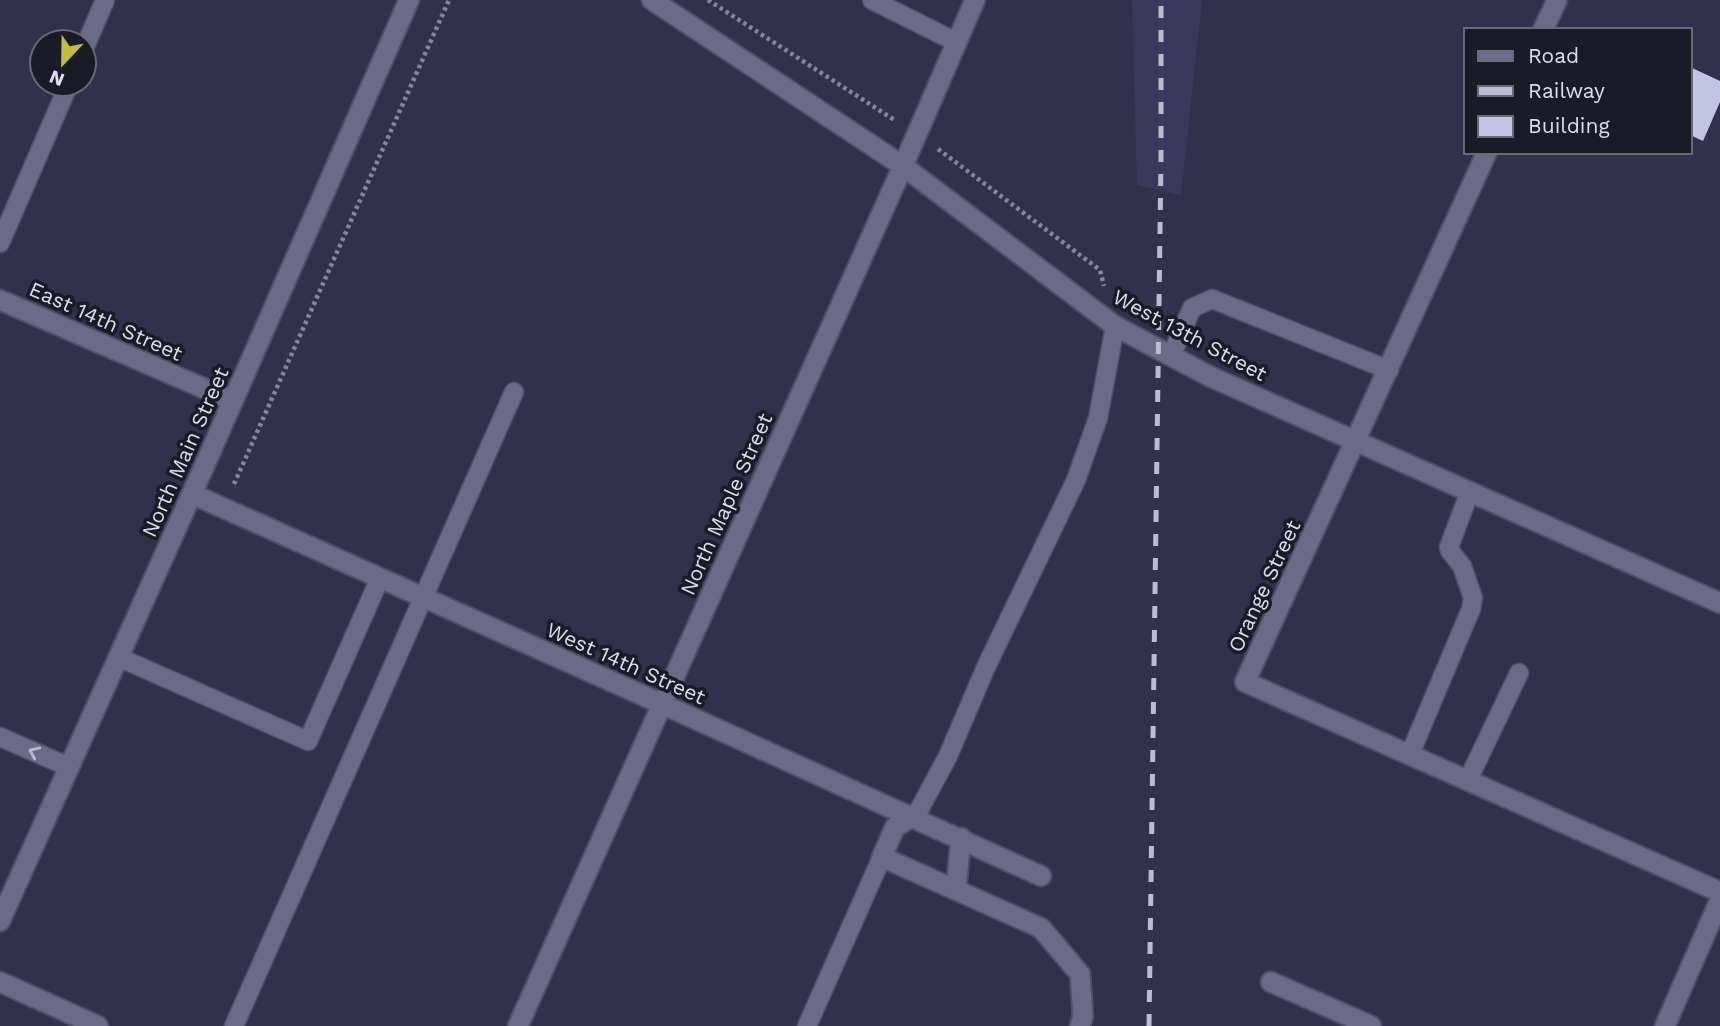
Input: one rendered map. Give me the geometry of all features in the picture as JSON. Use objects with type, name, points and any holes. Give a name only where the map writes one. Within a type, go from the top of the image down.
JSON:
[{"type":"street","name":"North Main Street","points":[[3,909],[192,494],[410,0]]},
{"type":"street","name":"West 13th Street","points":[[652,0],[903,166],[1115,326],[1209,376],[1720,603]]},
{"type":"street","name":"North Maple Street","points":[[518,1026],[975,0]]},
{"type":"street","points":[[1544,28],[1556,0]]},
{"type":"street","name":"Orange Street","points":[[1487,154],[1245,682],[1720,892]]},
{"type":"street","name":"East 14th Street","points":[[0,300],[233,401]]},
{"type":"street","name":"West 14th Street","points":[[192,494],[1041,876]]},
{"type":"street","points":[[912,817],[895,827],[883,857],[1041,928],[1080,974],[1083,1016],[1080,1026]]},
{"type":"street","points":[[956,890],[961,838]]},
{"type":"street","points":[[1665,1026],[1720,900]]},
{"type":"street","points":[[0,982],[98,1026]]},
{"type":"street","points":[[1271,982],[1371,1026]]},
{"type":"lane","points":[[93,28],[105,0]]},
{"type":"lane","points":[[872,0],[957,42]]},
{"type":"lane","points":[[0,243],[63,98]]},
{"type":"lane","points":[[1171,356],[1192,308],[1212,299],[1388,370]]},
{"type":"lane","points":[[912,817],[919,810],[948,756],[986,667],[1076,480],[1098,418],[1115,326]]},
{"type":"lane","points":[[234,1026],[514,392]]},
{"type":"lane","points":[[1410,754],[1471,609],[1473,598],[1462,566],[1449,547],[1470,491]]},
{"type":"lane","points":[[118,657],[308,741],[380,578]]},
{"type":"lane","points":[[1468,780],[1519,673]]},
{"type":"lane","points":[[0,737],[69,767]]},
{"type":"lane","points":[[807,1026],[883,857]]},
{"type":"path","points":[[234,484],[449,0]]},
{"type":"shaded area","points":[[1132,0],[1202,0],[1181,195],[1137,185]]},
{"type":"building","points":[[1692,68],[1720,81],[1720,102],[1703,141],[1692,136]]},
{"type":"railway","points":[[1149,1026],[1161,0]]}]
